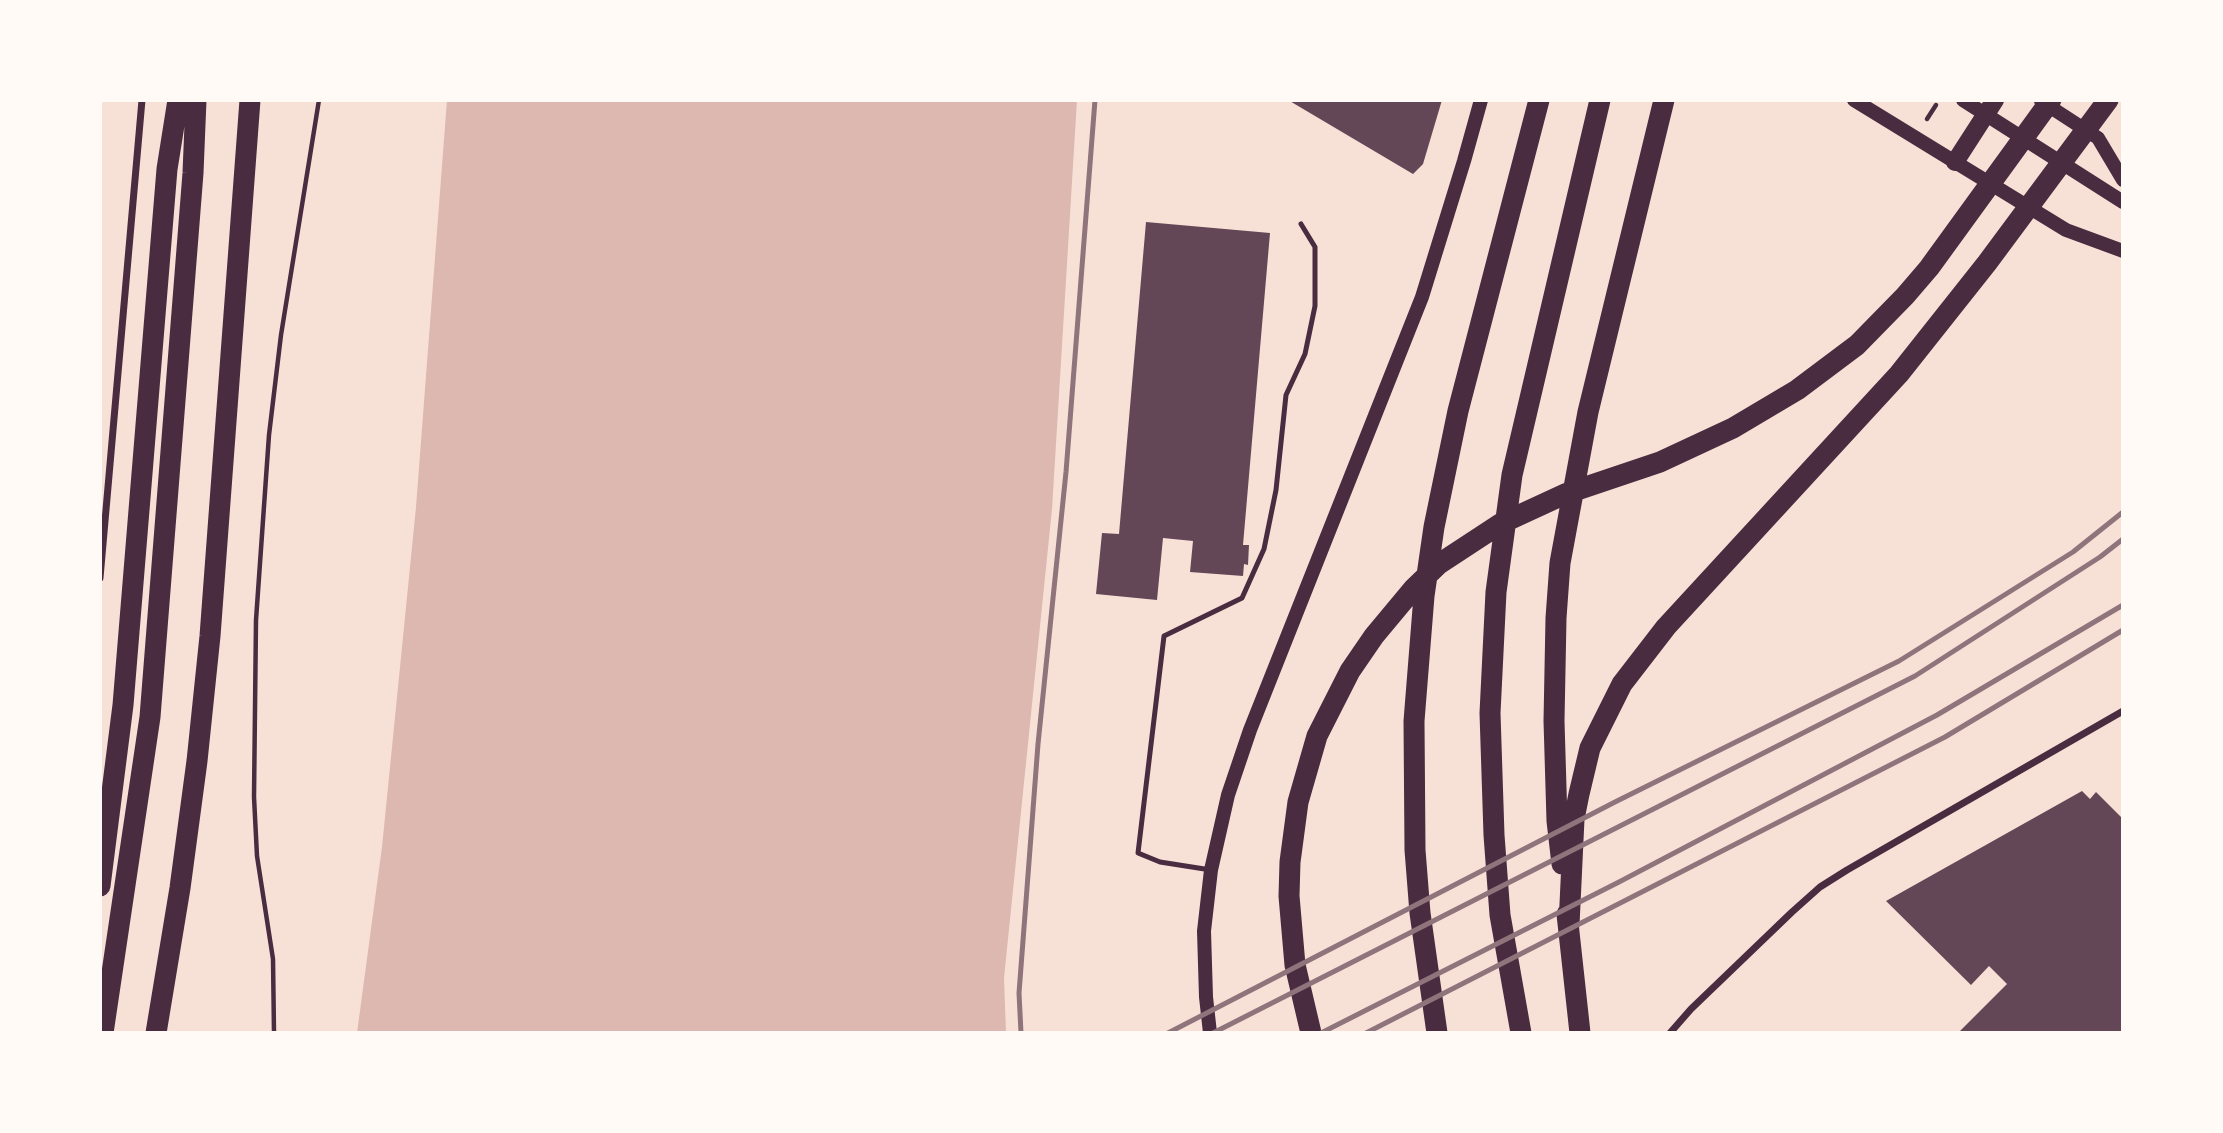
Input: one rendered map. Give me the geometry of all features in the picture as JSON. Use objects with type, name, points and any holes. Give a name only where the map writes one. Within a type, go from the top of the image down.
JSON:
[{"type":"highway","points":[[100,886],[129,653],[167,169],[178,100]]},
{"type":"highway","points":[[103,1033],[150,717],[193,173],[196,100]]},
{"type":"highway","points":[[156,1033],[180,888],[210,636],[250,100]]},
{"type":"highway","points":[[1437,1033],[1420,913],[1415,850],[1413,721],[1424,596],[1434,527],[1458,411],[1539,100]]},
{"type":"highway","points":[[1521,1033],[1500,915],[1494,835],[1490,713],[1496,592],[1515,462],[1600,100]]},
{"type":"highway","points":[[1580,1033],[1557,821],[1554,667],[1560,563],[1588,412],[1664,100]]},
{"type":"highway","points":[[1311,1033],[1295,965],[1289,896],[1290,862],[1298,802],[1306,769],[1327,714],[1350,671],[1374,636],[1414,588],[1468,544],[1535,507],[1660,462],[1733,428],[1797,390],[1857,345],[1881,323],[1929,268],[2051,100]]},
{"type":"highway","points":[[1569,925],[1574,819],[1578,793],[1590,748],[1622,684],[1666,627],[1899,374],[1987,263],[2108,100]]},
{"type":"main road","points":[[1210,1033],[1204,931],[1211,870],[1228,795],[1247,740],[1422,297],[1481,100]]},
{"type":"main road","points":[[1854,100],[2066,230],[2123,251]]},
{"type":"main road","points":[[1963,100],[1991,106],[2123,202]]},
{"type":"main road","points":[[2039,100],[2098,138],[2123,180]]},
{"type":"main road","points":[[1955,162],[1991,106]]},
{"type":"street","points":[[100,578],[142,100]]},
{"type":"street","points":[[1670,1033],[1691,1009],[1820,887],[2123,711]]},
{"type":"lane","points":[[1211,870],[1160,862],[1138,853],[1164,636],[1242,598],[1264,549],[1276,490],[1286,396],[1305,354],[1315,306],[1315,247],[1301,224]]},
{"type":"path","points":[[274,1033],[273,959],[257,856],[256,621],[269,435],[279,347],[319,100]]},
{"type":"path","points":[[1926,120],[1936,105]]},
{"type":"shaded area","points":[[447,100],[1077,100],[1052,509],[1004,978],[1006,1033],[357,1033],[382,847],[416,507]]},
{"type":"building","points":[[1288,100],[1442,100],[1423,164],[1413,174]]},
{"type":"building","points":[[1146,222],[1270,233],[1243,545],[1249,545],[1248,565],[1244,564],[1243,576],[1190,572],[1193,541],[1163,538],[1157,600],[1096,594],[1102,533],[1119,534]]},
{"type":"building","points":[[2082,791],[2090,799],[2096,792],[2123,819],[2123,1033],[1958,1033],[2007,984],[1989,966],[1971,985],[1886,901]]},
{"type":"railway","points":[[1021,1033],[1019,993],[1038,744],[1066,472],[1095,100]]},
{"type":"railway","points":[[1168,1033],[1615,802],[1899,661],[2073,552],[2123,512]]},
{"type":"railway","points":[[1213,1033],[1915,676],[2100,557],[2123,539]]},
{"type":"railway","points":[[1321,1033],[1619,882],[1937,715],[2123,605]]},
{"type":"railway","points":[[1366,1033],[1945,737],[2123,630]]}]
